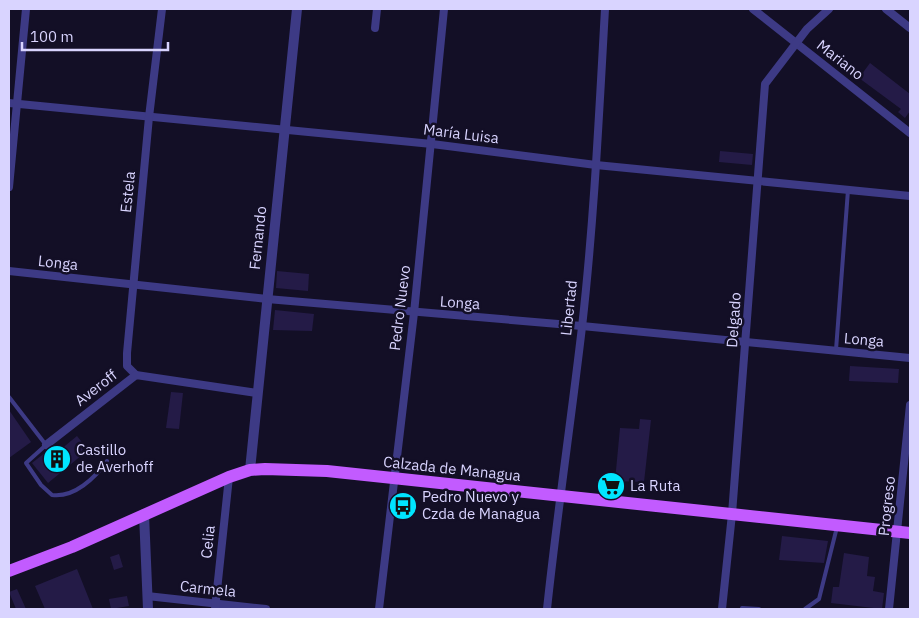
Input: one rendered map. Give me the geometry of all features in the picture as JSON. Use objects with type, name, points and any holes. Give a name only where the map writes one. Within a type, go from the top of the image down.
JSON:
[{"type":"main road","name":"Calzada de Managua","points":[[9,571],[72,547],[229,477],[250,470],[304,469],[393,480],[904,532]]},
{"type":"street","points":[[9,187],[26,9]]},
{"type":"street","name":"Estela","points":[[136,375],[127,366],[127,353],[149,117],[162,9]]},
{"type":"street","name":"Fernando","points":[[250,470],[297,9]]},
{"type":"street","points":[[375,28],[377,9]]},
{"type":"street","name":"Pedro Nuevo","points":[[379,609],[414,314],[444,9]]},
{"type":"street","name":"Libertad","points":[[547,609],[559,496],[582,326],[596,165],[605,9]]},
{"type":"street","name":"Mariano","points":[[753,9],[910,133]]},
{"type":"street","name":"Delgado","points":[[722,609],[732,514],[746,342],[756,181],[765,84],[807,29],[828,9]]},
{"type":"street","points":[[886,9],[910,28]]},
{"type":"street","name":"María Luisa","points":[[9,103],[432,144],[596,165],[910,196]]},
{"type":"street","name":"Longa","points":[[9,271],[414,314],[582,326],[910,358]]},
{"type":"street","name":"Averoff","points":[[46,445],[136,375],[257,393]]},
{"type":"street","name":"Progreso","points":[[889,609],[904,532],[910,405]]},
{"type":"street","name":"Celia","points":[[215,607],[229,477]]},
{"type":"street","points":[[144,514],[148,609]]},
{"type":"street","name":"Carmela","points":[[147,596],[215,607],[266,609]]},
{"type":"lane","points":[[836,352],[848,190]]},
{"type":"lane","points":[[9,398],[46,445]]},
{"type":"lane","name":"Averoff","points":[[46,445],[26,463],[41,485],[52,494],[59,496],[71,494],[101,469],[107,461]]},
{"type":"lane","points":[[805,609],[818,599],[838,525]]},
{"type":"lane","points":[[742,608],[759,609]]},
{"type":"building","points":[[870,63],[910,94],[910,111],[905,118],[898,112],[901,109],[859,78]]},
{"type":"building","points":[[720,151],[753,154],[752,165],[719,162]]},
{"type":"building","points":[[277,271],[309,274],[308,291],[276,288]]},
{"type":"building","points":[[275,310],[314,314],[312,331],[273,330]]},
{"type":"building","points":[[850,366],[899,369],[898,383],[849,381]]},
{"type":"building","points":[[171,392],[183,393],[179,429],[166,428]]},
{"type":"building","points":[[9,410],[31,442],[9,458]]},
{"type":"building","points":[[640,419],[651,420],[644,482],[615,481],[620,428],[639,429]]},
{"type":"building","name":"Castillo de Averhoff","points":[[77,436],[88,450],[48,483],[32,463],[55,445],[60,450]]},
{"type":"building","points":[[782,536],[828,541],[824,563],[779,560]]},
{"type":"building","points":[[844,553],[869,557],[867,576],[875,577],[873,591],[884,593],[882,609],[831,603],[833,587],[839,587]]},
{"type":"building","points":[[119,554],[123,567],[114,570],[110,557]]},
{"type":"building","points":[[77,569],[93,609],[45,609],[35,586]]},
{"type":"building","points":[[17,589],[26,609],[16,609],[9,592]]},
{"type":"building","points":[[127,596],[129,606],[111,609],[109,599]]},
{"type":"place","name":"Castillo de Averhoff","points":[[57,459]]},
{"type":"place","name":"La Ruta","points":[[611,486]]},
{"type":"place","name":"Pedro Nuevo y Czda de Managua","points":[[403,506]]}]
